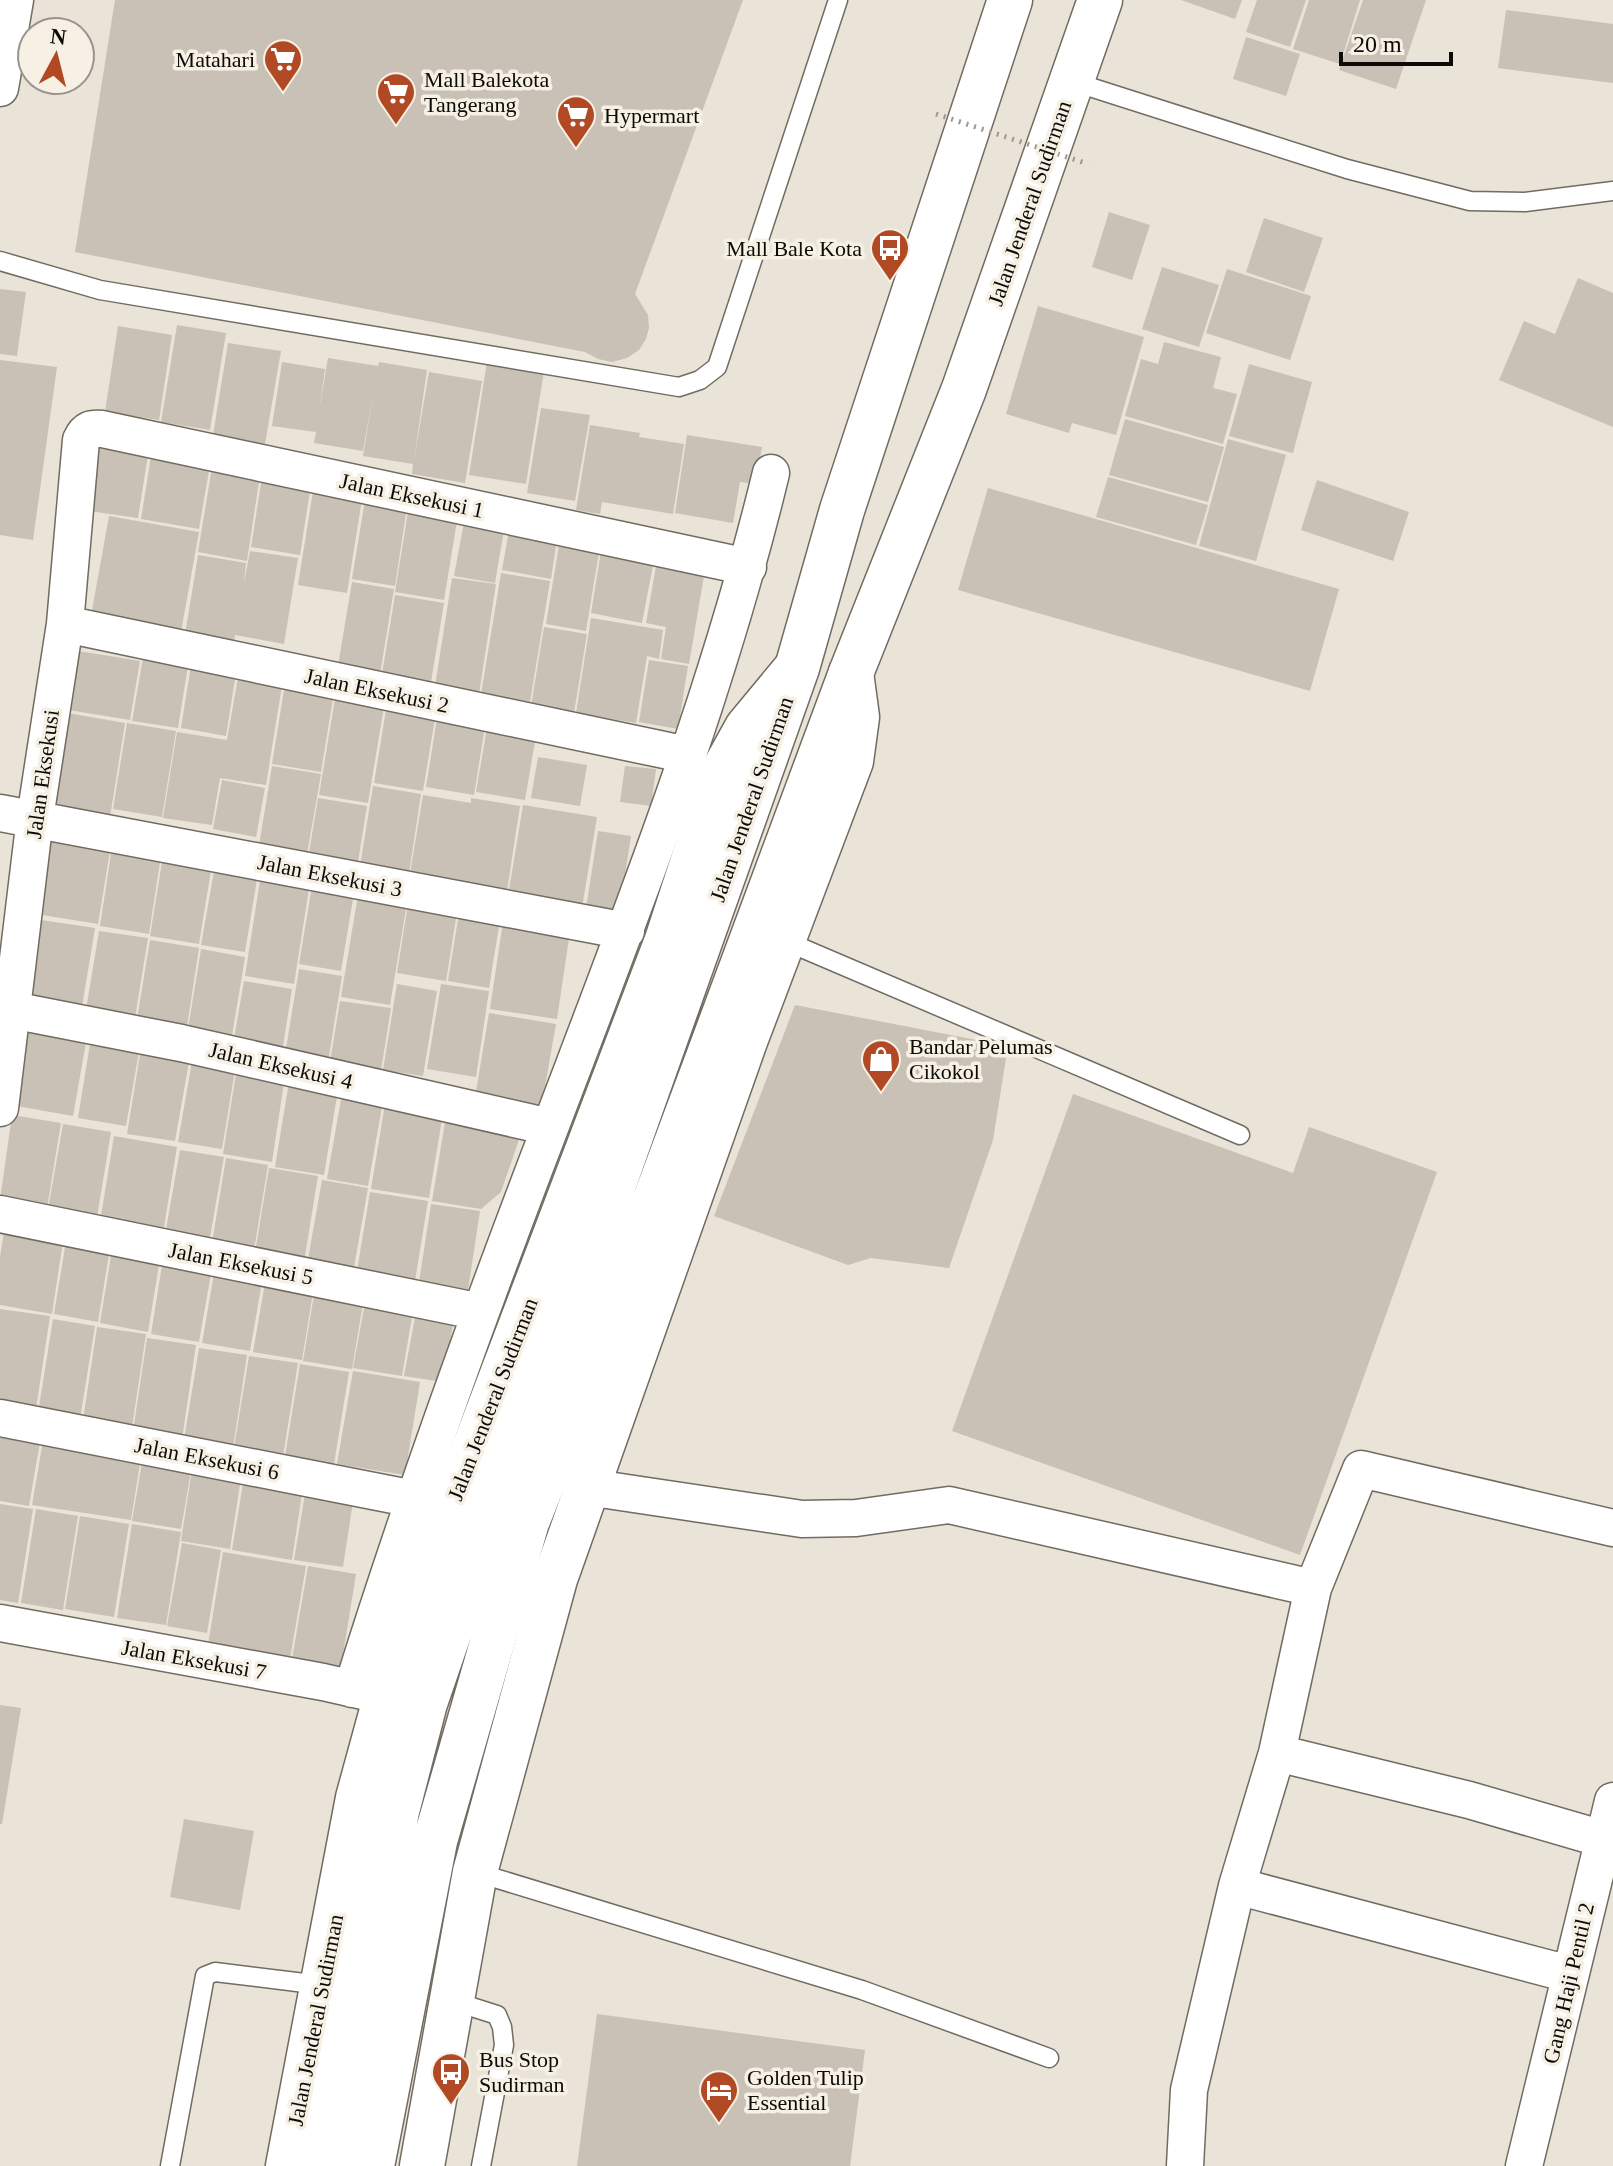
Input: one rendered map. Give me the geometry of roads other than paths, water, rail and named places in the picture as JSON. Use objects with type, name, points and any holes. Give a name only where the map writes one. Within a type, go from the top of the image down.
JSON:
[{"type":"main road","name":"Jalan Jenderal Sudirman","points":[[328,2166],[397,1811],[425,1703],[480,1543],[599,1226],[797,668],[842,510],[1010,0]]},
{"type":"main road","name":"Jalan Jenderal Sudirman","points":[[372,2166],[439,1827],[527,1522],[639,1243],[851,673],[964,389],[1100,0]]},
{"type":"main road","name":"Jalan Jenderal Sudirman","points":[[288,2166],[358,1798],[370,1693],[401,1641],[606,1040],[667,940],[721,775],[747,728],[797,668]]},
{"type":"main road","name":"Jalan Jenderal Sudirman","points":[[422,2166],[475,1872],[551,1593],[783,940],[851,761],[857,717],[851,673]]},
{"type":"street","points":[[0,88],[15,0]]},
{"type":"street","name":"Jalan Eksekusi 1","points":[[81,440],[84,433],[92,428],[102,429],[748,567]]},
{"type":"street","name":"Jalan Eksekusi","points":[[0,1108],[12,1010],[18,815],[65,624],[81,440]]},
{"type":"street","points":[[370,1693],[414,1499],[481,1312],[550,1127],[606,1040],[626,931],[688,755],[748,567],[771,473]]},
{"type":"street","name":"Jalan Eksekusi 2","points":[[65,624],[688,755]]},
{"type":"street","name":"Jalan Eksekusi 3","points":[[18,815],[626,931]]},
{"type":"street","name":"Jalan Eksekusi 4","points":[[12,1010],[181,1043],[550,1127]]},
{"type":"street","name":"Jalan Eksekusi 5","points":[[0,1214],[481,1312]]},
{"type":"street","name":"Jalan Eksekusi 6","points":[[0,1418],[414,1499]]},
{"type":"street","points":[[1185,2166],[1189,2090],[1237,1886],[1277,1753],[1313,1588],[1361,1469],[1613,1528]]},
{"type":"street","points":[[587,1487],[802,1519],[856,1518],[949,1505],[1313,1588]]},
{"type":"street","name":"Jalan Eksekusi 7","points":[[0,1623],[370,1693]]},
{"type":"street","points":[[1277,1753],[1469,1800],[1603,1839]]},
{"type":"street","name":"Gang Haji Pentil 2","points":[[1524,2166],[1613,1801]]},
{"type":"street","points":[[1237,1886],[1569,1974]]},
{"type":"lane","points":[[0,261],[100,290],[679,387],[700,380],[717,367],[838,0]]},
{"type":"lane","points":[[1071,81],[1347,169],[1470,201],[1525,202],[1613,191]]},
{"type":"lane","points":[[783,940],[1240,1135]]},
{"type":"lane","points":[[475,1872],[862,1990],[1049,2058]]},
{"type":"lane","points":[[170,2166],[205,1976],[215,1972],[321,1985]]},
{"type":"lane","points":[[453,2001],[497,2015],[502,2027],[504,2045],[481,2166]]},
{"type":"place","name":"Matahari","points":[[283,93]]},
{"type":"place","name":"Mall Balekota Tangerang","points":[[396,126]]},
{"type":"place","name":"Hypermart","points":[[576,149]]},
{"type":"place","name":"Mall Bale Kota","points":[[890,282]]},
{"type":"place","name":"Bandar Pelumas Cikokol","points":[[881,1093]]},
{"type":"place","name":"Bus Stop Sudirman","points":[[451,2106]]},
{"type":"place","name":"Golden Tulip Essential","points":[[719,2124]]}]
